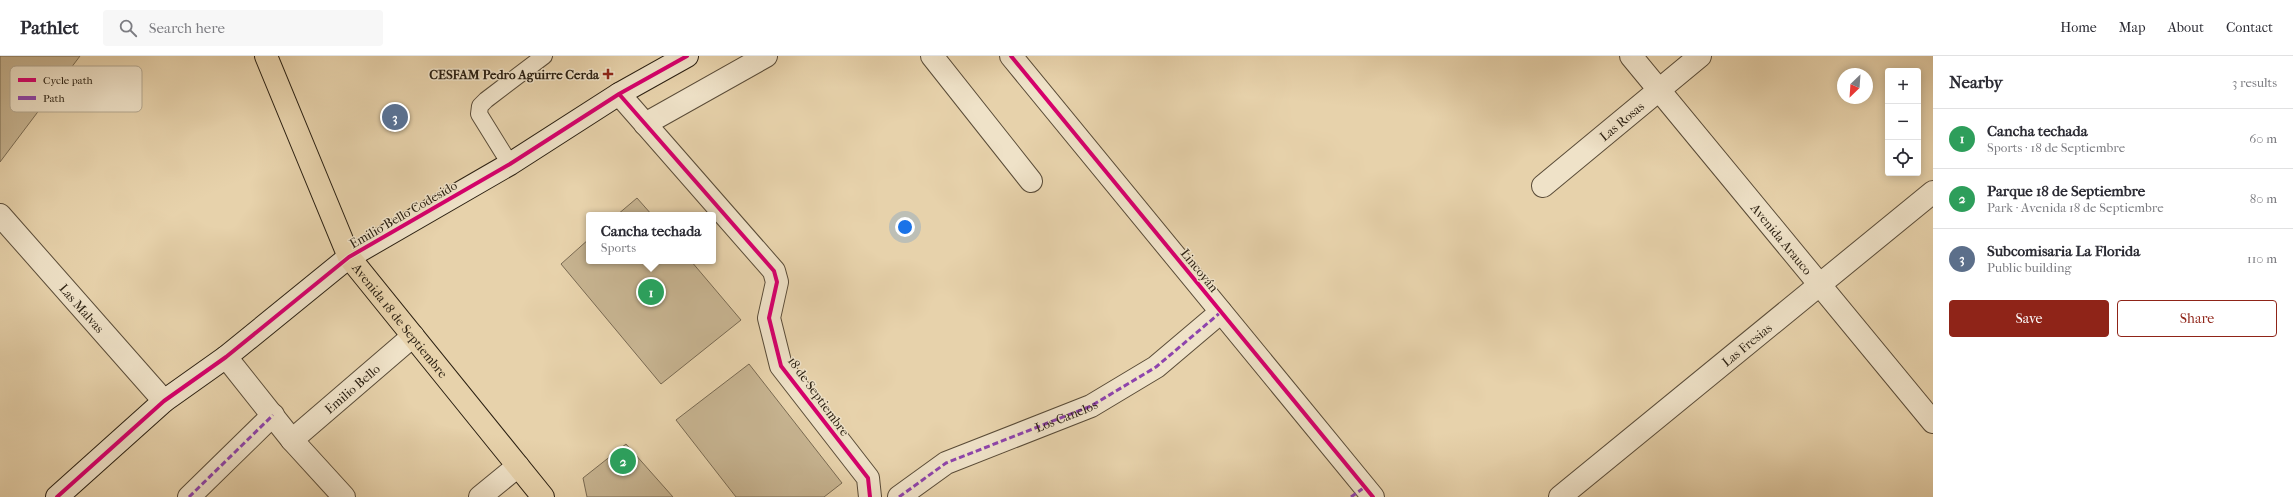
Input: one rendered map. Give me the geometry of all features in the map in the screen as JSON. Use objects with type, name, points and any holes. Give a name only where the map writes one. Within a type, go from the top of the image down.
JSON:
[{"type":"main road","name":"Avenida 18 de Septiembre","points":[[266,56],[349,257],[543,497]]},
{"type":"street","name":"Emilio Bello Codesido","points":[[58,497],[164,401],[226,357],[349,257],[510,164],[619,94],[687,56]]},
{"type":"street","points":[[645,124],[766,56]]},
{"type":"street","points":[[932,56],[1031,181]]},
{"type":"street","name":"Lincoyán","points":[[1011,56],[1221,312],[1363,494]]},
{"type":"street","name":"Avenida Arauco","points":[[1631,56],[1933,422]]},
{"type":"street","name":"Las Rosas","points":[[1543,186],[1660,91],[1700,56]]},
{"type":"street","name":"18 de Septiembre","points":[[619,94],[774,271],[777,282],[769,318],[781,366],[868,478],[870,497]]},
{"type":"street","name":"Las Fresias","points":[[1560,497],[1933,192]]},
{"type":"street","name":"Las Malvas","points":[[0,215],[164,401]]},
{"type":"street","name":"Los Canelos","points":[[899,497],[946,463],[1091,406],[1156,367],[1221,312]]},
{"type":"street","name":"Emilio Bello","points":[[292,440],[413,336]]},
{"type":"street","points":[[226,357],[274,415],[292,440],[344,497]]},
{"type":"street","points":[[189,497],[274,415]]},
{"type":"street","points":[[480,497],[518,466]]},
{"type":"lane","points":[[510,164],[479,114],[480,106],[544,56]]},
{"type":"shaded area","points":[[0,56],[80,56],[72,66],[10,66],[10,112],[38,112],[0,162]]},
{"type":"shaded area","points":[[637,198],[649,212],[621,212]]},
{"type":"shaded area","points":[[586,242],[586,264],[694,264],[741,320],[661,384],[561,264]]},
{"type":"shaded area","points":[[749,364],[842,483],[824,497],[736,497],[676,420]]},
{"type":"shaded area","points":[[626,444],[673,497],[587,497],[583,478]]},
{"type":"marked path","points":[[899,497],[946,463],[1091,406],[1156,367],[1221,312]]},
{"type":"marked path","points":[[189,497],[273,415]]},
{"type":"marked path","points":[[1351,497],[1365,487]]},
{"type":"cycle path","points":[[57,497],[164,401],[226,357],[349,257],[510,164],[619,94],[687,56]]},
{"type":"cycle path","points":[[1011,56],[1373,497]]},
{"type":"cycle path","points":[[619,94],[774,271],[777,282],[769,318],[781,366],[868,478],[870,497]]},
{"type":"place","name":"CESFAM Pedro Aguirre Cerda","points":[[608,74]]},
{"type":"place","name":"Subcomisaria La Florida","points":[[395,117]]},
{"type":"place","name":"Cancha techada","points":[[651,292]]},
{"type":"place","name":"Parque 18 de Septiembre","points":[[623,461]]}]
